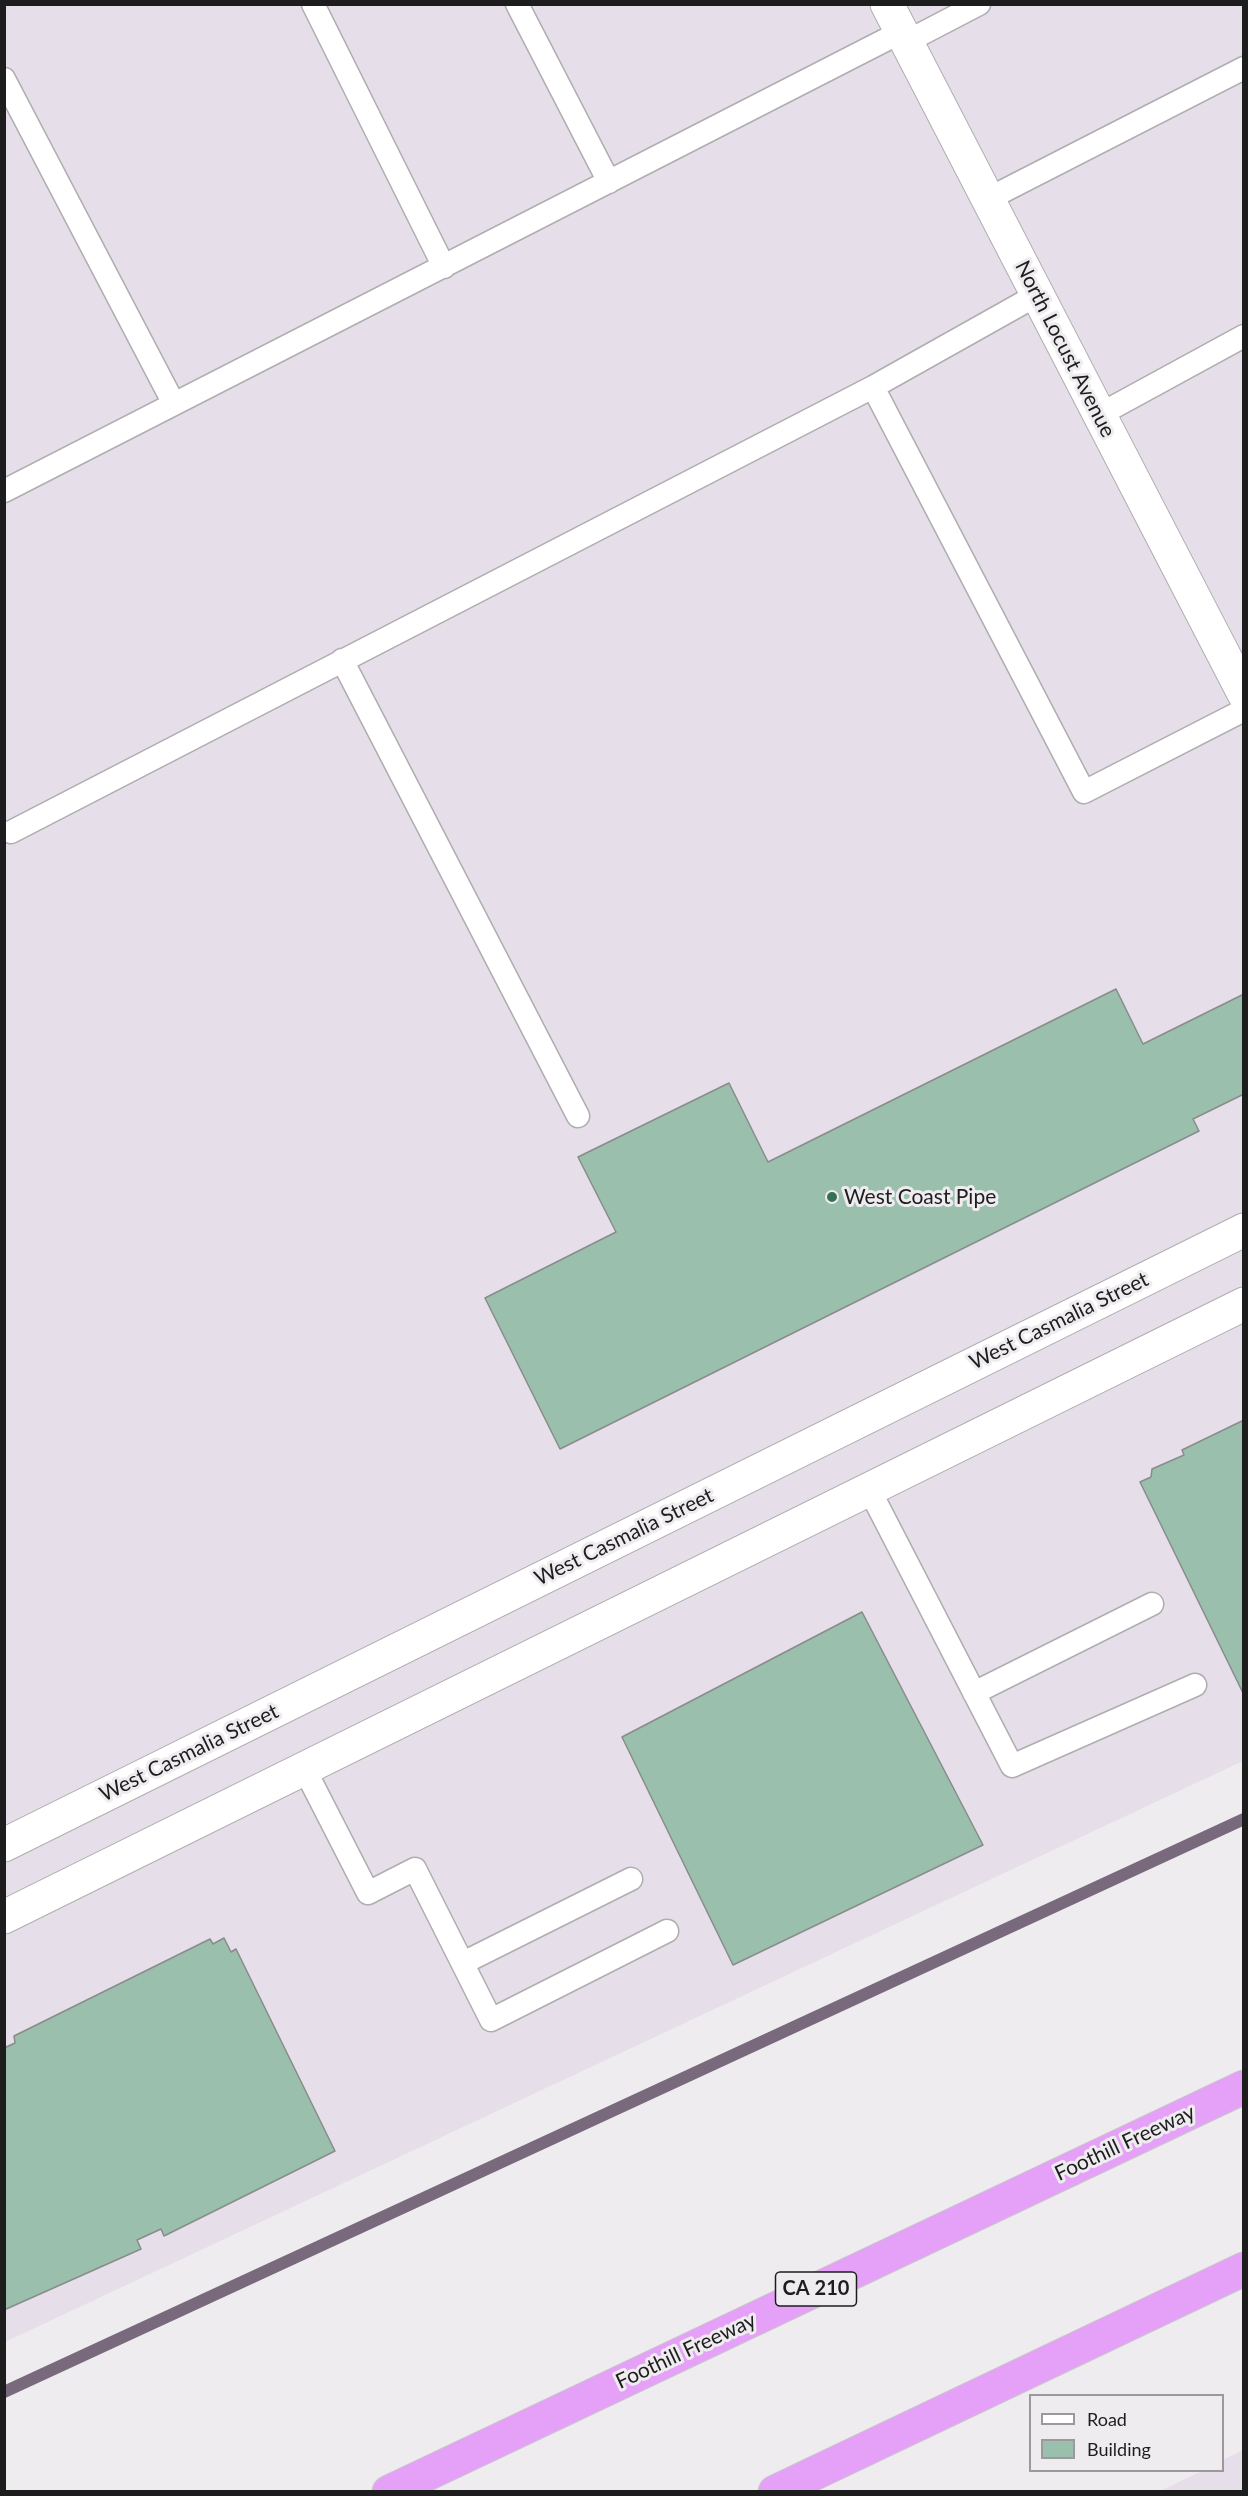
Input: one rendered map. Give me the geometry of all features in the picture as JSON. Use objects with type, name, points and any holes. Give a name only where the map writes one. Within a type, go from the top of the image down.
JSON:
[{"type":"highway","name":"Foothill Freeway","points":[[388,2492],[1244,2087]]},
{"type":"highway","points":[[778,2490],[1244,2269]]},
{"type":"street","name":"North Locust Avenue","points":[[898,26],[1244,694]]},
{"type":"street","name":"West Casmalia Street","points":[[4,1845],[1244,1230]]},
{"type":"street","points":[[4,1917],[1244,1304]]},
{"type":"lane","points":[[313,4],[444,267]]},
{"type":"lane","points":[[517,4],[609,182]]},
{"type":"lane","points":[[4,491],[609,182],[898,26],[979,4]]},
{"type":"lane","points":[[988,199],[1244,68]]},
{"type":"lane","points":[[4,79],[174,404]]},
{"type":"lane","points":[[11,832],[873,387],[1037,296]]},
{"type":"lane","points":[[1100,416],[1244,336]]},
{"type":"lane","points":[[873,387],[1084,792],[1244,710]]},
{"type":"lane","points":[[342,660],[578,1116]]},
{"type":"lane","points":[[870,1489],[1012,1766],[1195,1685]]},
{"type":"lane","points":[[974,1693],[1152,1604]]},
{"type":"lane","points":[[304,1768],[368,1893],[415,1869],[491,2020],[667,1931]]},
{"type":"lane","points":[[463,1963],[631,1879]]},
{"type":"shaded area","points":[[4,5],[1244,5],[1243,1761],[5,2342]]},
{"type":"shaded area","points":[[1243,2450],[1243,2491],[1160,2491],[1200,2472],[1224,2472],[1224,2460]]},
{"type":"building","name":"West Coast Pipe","points":[[1116,989],[1143,1044],[1244,994],[1244,1094],[1193,1119],[1199,1131],[560,1449],[485,1298],[616,1232],[578,1157],[729,1083],[768,1162]]},
{"type":"building","points":[[1244,1420],[1244,1695],[1140,1482],[1151,1477],[1152,1469],[1184,1455],[1182,1450]]},
{"type":"building","points":[[862,1612],[983,1845],[733,1965],[622,1737]]},
{"type":"building","points":[[224,1938],[231,1952],[236,1949],[335,2151],[164,2236],[161,2229],[137,2240],[141,2249],[4,2310],[4,2048],[15,2043],[14,2036],[210,1939],[213,1944]]},
{"type":"waterway","points":[[4,2392],[1244,1819]]},
{"type":"place","name":"West Coast Pipe","points":[[832,1197]]}]
